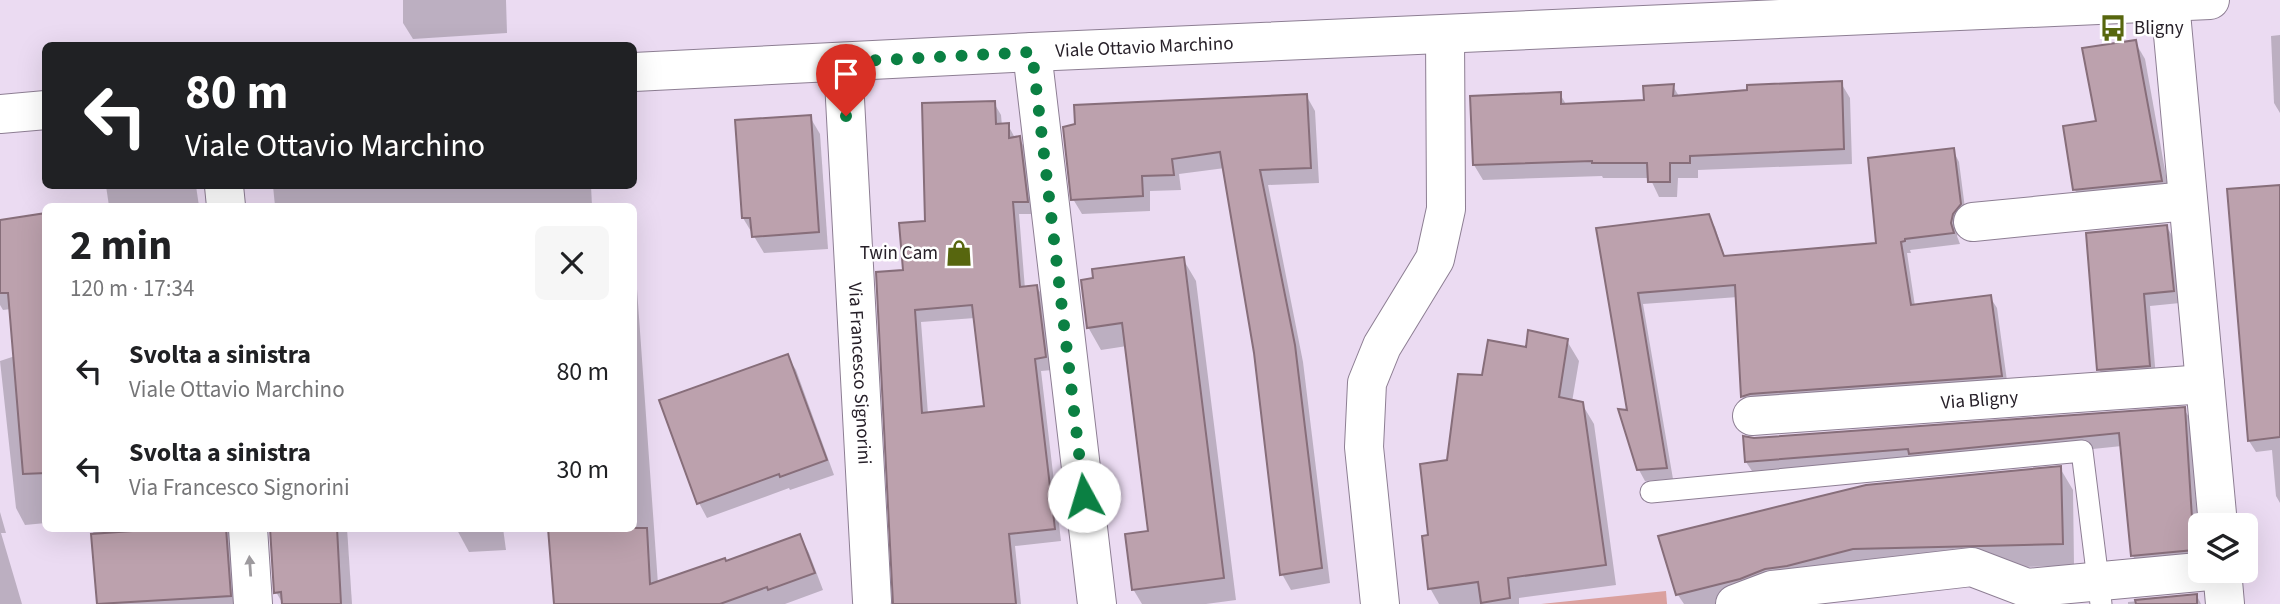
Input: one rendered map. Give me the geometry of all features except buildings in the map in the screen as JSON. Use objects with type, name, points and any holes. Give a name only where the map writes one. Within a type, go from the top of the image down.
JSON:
[{"type":"street","name":"Viale Ottavio Marchino","points":[[637,72],[1445,34],[1929,6],[2210,0]]},
{"type":"street","points":[[2170,2],[2217,513]]},
{"type":"street","points":[[1380,604],[1364,447],[1367,383],[1382,346],[1435,259],[1444,221],[1445,34]]},
{"type":"street","points":[[1032,52],[1097,604]]},
{"type":"street","name":"Via Francesco Signorini","points":[[843,62],[872,601]]},
{"type":"street","points":[[0,114],[42,110]]},
{"type":"street","points":[[1973,222],[2188,201]]},
{"type":"street","name":"Via Bligny","points":[[1752,416],[2205,384]]},
{"type":"street","points":[[248,532],[253,604]]},
{"type":"street","points":[[1735,604],[1772,590],[1972,567],[2018,596],[2100,593],[2188,576]]},
{"type":"street","points":[[2223,583],[2225,604]]},
{"type":"lane","points":[[1651,492],[2082,451],[2100,593]]},
{"type":"shaded area","points":[[1666,591],[1667,604],[1541,604]]},
{"type":"place","name":"Bligny","points":[[2113,28]]},
{"type":"place","name":"Twin Cam","points":[[959,253]]},
{"type":"route","points":[[846,116],[843,62],[1032,52],[1084,496]]}]
